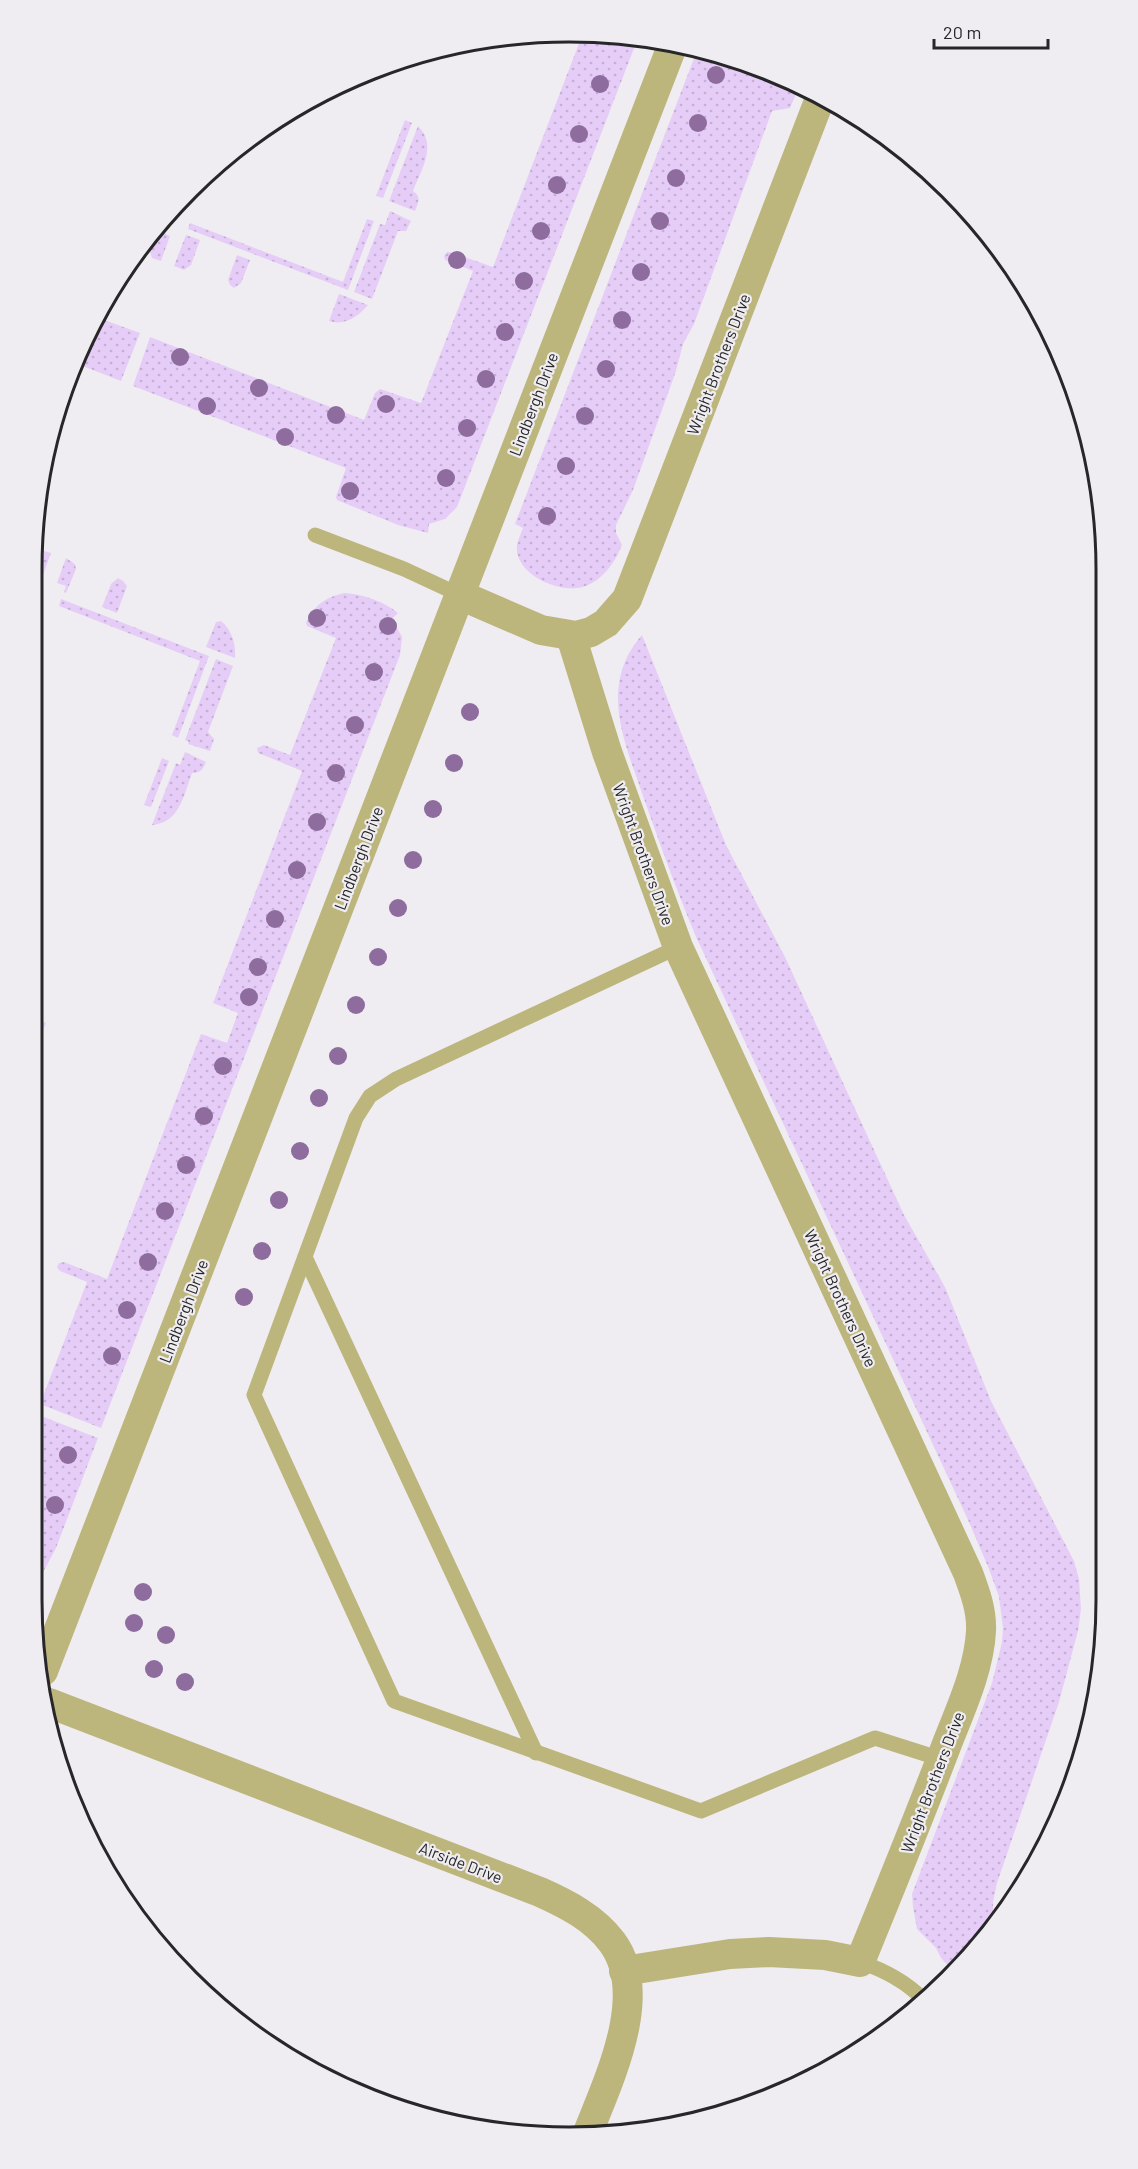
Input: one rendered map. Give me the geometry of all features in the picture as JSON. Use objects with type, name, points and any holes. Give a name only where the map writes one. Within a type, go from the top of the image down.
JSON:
[{"type":"street","name":"Lindbergh Drive","points":[[46,1663],[670,52]]},
{"type":"street","name":"Wright Brothers Drive","points":[[460,595],[541,630],[571,636],[591,632],[606,623],[627,599],[818,105]]},
{"type":"street","name":"Wright Brothers Drive","points":[[571,636],[607,752],[678,947],[952,1537],[977,1596],[981,1629],[980,1646],[963,1702],[922,1813],[860,1962]]},
{"type":"street","name":"Airside Drive","points":[[52,1705],[560,1901],[578,1911],[613,1943],[624,1971],[627,1995],[621,2042],[590,2126]]},
{"type":"street","points":[[624,1971],[730,1954],[769,1952],[825,1955],[860,1962]]},
{"type":"lane","points":[[315,534],[404,569],[460,595]]},
{"type":"lane","points":[[678,947],[396,1079],[370,1096],[356,1118],[254,1395],[394,1701],[701,1811],[875,1738],[941,1759]]},
{"type":"lane","points":[[305,1257],[536,1753]]},
{"type":"lane","points":[[860,1962],[902,1980],[918,1994]]},
{"type":"shaded area","points":[[579,42],[635,47],[457,507],[445,519],[429,524],[428,533],[398,525],[337,500],[346,468],[133,386],[150,337],[364,420],[375,393],[380,389],[421,403],[473,271],[445,260],[444,256],[450,252],[493,267]]},
{"type":"shaded area","points":[[694,57],[738,70],[796,93],[790,108],[772,111],[694,324],[683,344],[676,371],[633,490],[616,525],[616,533],[622,545],[612,565],[596,580],[583,587],[562,587],[540,580],[522,565],[517,545],[523,528],[515,524]]},
{"type":"shaded area","points":[[405,120],[412,123],[383,198],[376,196]]},
{"type":"shaded area","points":[[418,126],[424,133],[427,149],[426,158],[413,191],[418,198],[415,211],[389,201]]},
{"type":"shaded area","points":[[390,211],[411,221],[406,231],[398,231],[372,299],[354,292],[380,224],[385,225]]},
{"type":"shaded area","points":[[367,219],[374,221],[348,290],[188,229],[190,223],[343,282]]},
{"type":"shaded area","points":[[164,233],[170,236],[161,261],[152,258],[150,252]]},
{"type":"shaded area","points":[[186,235],[200,240],[191,265],[184,270],[174,266]]},
{"type":"shaded area","points":[[237,255],[250,260],[241,283],[234,288],[228,280]]},
{"type":"shaded area","points":[[339,294],[368,305],[350,319],[340,322],[329,321]]},
{"type":"shaded area","points":[[105,320],[140,333],[121,381],[82,366]]},
{"type":"shaded area","points":[[43,550],[51,553],[42,578]]},
{"type":"shaded area","points":[[66,558],[75,564],[76,569],[66,593],[64,592],[66,586],[57,583]]},
{"type":"shaded area","points":[[118,578],[127,586],[117,613],[102,607],[111,584]]},
{"type":"shaded area","points":[[345,593],[359,595],[387,605],[398,613],[392,619],[402,637],[400,655],[101,1428],[42,1405],[42,1399],[87,1282],[60,1271],[57,1267],[59,1263],[64,1262],[107,1279],[201,1034],[227,1043],[238,1013],[213,1003],[302,771],[258,753],[257,748],[264,745],[290,755],[336,638],[307,626],[306,623],[321,603]]},
{"type":"shaded area","points":[[61,599],[209,656],[178,738],[172,735],[200,661],[59,606]]},
{"type":"shaded area","points":[[221,621],[233,638],[235,658],[206,647],[216,622]]},
{"type":"shaded area","points":[[642,635],[726,845],[785,957],[904,1215],[945,1287],[991,1401],[1074,1561],[1079,1579],[1081,1609],[1078,1631],[1059,1702],[997,1883],[993,1913],[948,1966],[936,1948],[917,1929],[912,1894],[992,1683],[1002,1642],[1003,1628],[999,1597],[969,1522],[697,939],[669,868],[630,758],[620,720],[619,686],[622,670],[632,648]]},
{"type":"shaded area","points":[[216,659],[233,666],[208,732],[214,739],[210,751],[188,744],[189,742],[185,740]]},
{"type":"shaded area","points":[[185,752],[206,762],[203,769],[192,773],[180,806],[175,813],[169,819],[152,825],[176,763],[180,765]]},
{"type":"shaded area","points":[[162,758],[169,761],[151,807],[144,805]]},
{"type":"shaded area","points":[[42,1021],[46,1023],[42,1033]]},
{"type":"shaded area","points":[[42,1416],[98,1438],[56,1548],[42,1574]]}]
